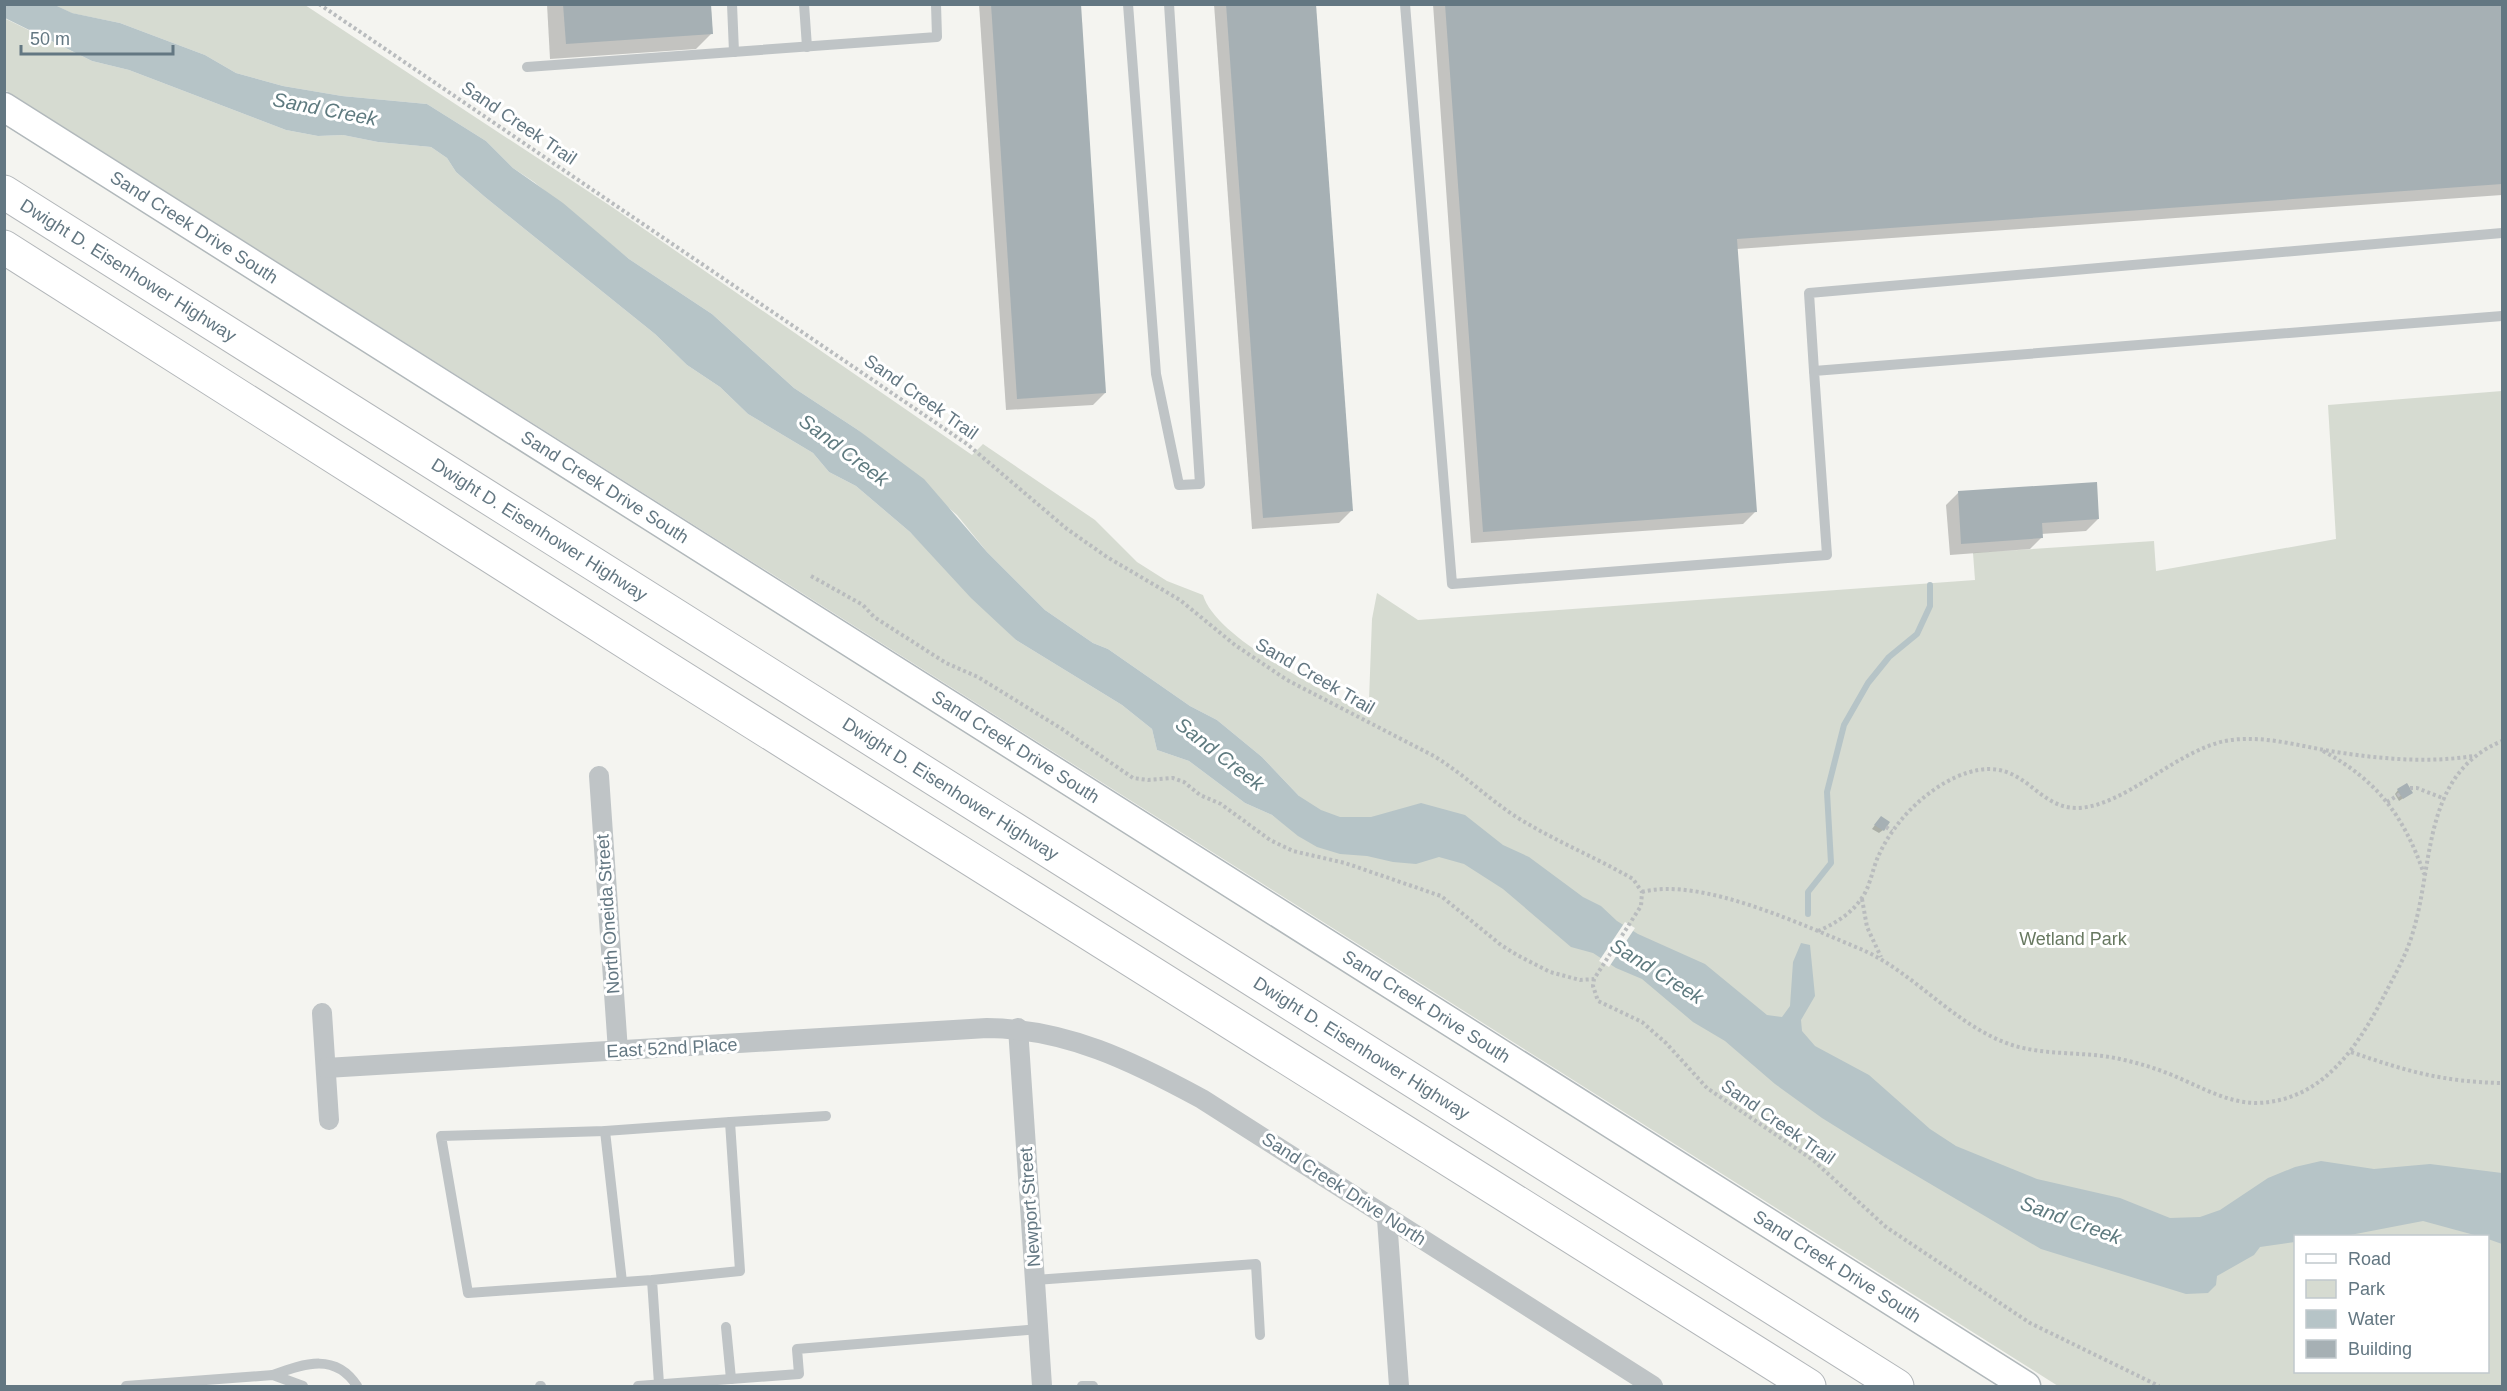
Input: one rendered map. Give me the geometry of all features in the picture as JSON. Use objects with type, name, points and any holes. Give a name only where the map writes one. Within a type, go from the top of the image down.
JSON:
[{"type":"highway","name":"Dwight D. Eisenhower Highway","points":[[4,192],[1898,1386]]},
{"type":"highway","points":[[4,247],[664,666],[1809,1386]]},
{"type":"main road","name":"Sand Creek Drive South","points":[[4,107],[2026,1386]]},
{"type":"street","name":"North Oneida Street","points":[[599,776],[618,1051]]},
{"type":"street","points":[[322,1014],[329,1120]]},
{"type":"street","name":"East 52nd Place","points":[[326,1068],[1018,1028]]},
{"type":"street","name":"Sand Creek Drive North","points":[[1018,1028],[1074,1040],[1138,1064],[1202,1099],[1653,1386]]},
{"type":"street","name":"Newport Street","points":[[1018,1028],[1042,1386]]},
{"type":"street","points":[[1388,1219],[1398,1386]]},
{"type":"lane","points":[[732,4],[734,52]]},
{"type":"lane","points":[[804,4],[807,47]]},
{"type":"lane","points":[[527,67],[937,37],[936,4]]},
{"type":"lane","points":[[1128,4],[1156,374],[1179,485],[1200,484],[1169,4]]},
{"type":"lane","points":[[1405,4],[1452,584],[1827,555],[1809,293],[2502,233]]},
{"type":"lane","points":[[1814,371],[2502,316]]},
{"type":"lane","points":[[730,1122],[740,1271],[652,1280],[468,1293],[441,1136],[605,1131],[730,1122],[826,1116]]},
{"type":"lane","points":[[605,1131],[622,1282]]},
{"type":"lane","points":[[1035,1280],[1256,1264],[1260,1335]]},
{"type":"lane","points":[[652,1280],[659,1384]]},
{"type":"lane","points":[[726,1327],[731,1379]]},
{"type":"lane","points":[[638,1386],[799,1374],[797,1349],[1039,1329]]},
{"type":"lane","points":[[126,1386],[273,1375],[299,1365],[331,1364],[348,1372],[357,1386]]},
{"type":"lane","points":[[273,1375],[303,1386]]},
{"type":"path","name":"Sand Creek Trail","points":[[319,4],[967,444],[1067,529],[1107,557],[1180,600],[1235,645],[1287,680],[1453,767],[1503,808],[1633,879],[1642,892]]},
{"type":"path","points":[[811,576],[863,605],[874,616],[946,663],[978,678],[1062,729],[1133,778],[1148,780],[1173,778],[1184,782],[1200,795],[1221,804],[1270,840],[1293,851],[1345,863],[1441,896],[1501,945],[1550,972],[1580,980],[1594,979],[1641,906],[1642,892],[1677,887],[1705,891],[1881,958],[1964,1020],[1987,1034],[2013,1045],[2098,1055],[2141,1064],[2240,1102],[2258,1103],[2290,1097],[2326,1077],[2342,1064],[2363,1035],[2405,954],[2419,910],[2435,825],[2455,778],[2473,756],[2502,741]]},
{"type":"path","points":[[1817,932],[1840,919],[1862,898],[1878,856],[1892,831],[1905,816],[1936,789],[1971,772],[1987,770],[2009,773],[2026,781],[2060,805],[2087,807],[2110,799],[2192,752],[2228,741],[2272,740],[2320,749],[2418,759],[2473,756]]},
{"type":"path","points":[[2320,749],[2356,770],[2387,802],[2408,834],[2424,874]]},
{"type":"path","points":[[2410,788],[2417,788],[2445,799]]},
{"type":"path","points":[[2387,802],[2400,794]]},
{"type":"path","points":[[1886,827],[1892,831]]},
{"type":"path","points":[[1862,898],[1867,927],[1881,958]]},
{"type":"path","name":"Sand Creek Trail","points":[[1594,979],[1594,994],[1598,1001],[1642,1022],[1666,1043],[1707,1088],[1813,1160],[1886,1227],[2030,1323],[2159,1386]]},
{"type":"path","points":[[2350,1052],[2414,1074],[2452,1081],[2502,1083]]},
{"type":"green space","name":"Wetland Park","points":[[55,5],[305,5],[612,207],[972,455],[983,444],[1095,520],[1137,562],[1167,581],[1203,595],[1212,611],[1227,628],[1248,644],[1295,675],[1359,709],[1366,706],[1369,700],[1372,619],[1377,593],[1418,620],[1975,580],[1973,553],[2154,541],[2156,571],[2336,539],[2328,405],[2502,391],[2502,1386],[2058,1386],[5,90],[4,18],[92,61],[129,70],[286,130],[318,136],[343,135],[378,142],[431,147],[447,158],[456,172],[485,197],[655,334],[687,365],[720,387],[748,414],[813,453],[829,472],[856,486],[910,532],[1016,640],[1122,705],[1152,729],[1157,750],[1189,761],[1245,803],[1272,815],[1288,827],[1299,796],[1262,757],[1217,720],[1190,706],[1108,649],[1093,643],[1045,610],[987,552],[957,515],[858,430],[794,388],[712,314],[629,259],[534,182],[513,168],[486,141],[427,104],[342,96],[283,86],[236,73],[205,55],[120,23],[71,13]]},
{"type":"water","name":"Sand Creek","points":[[5,5],[55,5],[72,13],[120,23],[205,55],[236,73],[283,86],[342,96],[427,104],[486,141],[513,168],[563,203],[629,259],[712,314],[794,388],[858,430],[924,479],[987,552],[1045,610],[1093,643],[1108,649],[1190,706],[1217,720],[1262,757],[1299,796],[1321,810],[1340,817],[1371,817],[1421,803],[1465,815],[1503,845],[1529,857],[1583,897],[1601,906],[1617,921],[1638,934],[1705,964],[1767,1015],[1782,1017],[1790,1006],[1793,962],[1801,943],[1810,945],[1815,996],[1801,1020],[1802,1031],[1815,1046],[1869,1075],[1930,1129],[1956,1146],[2037,1179],[2120,1198],[2170,1218],[2200,1217],[2220,1210],[2268,1178],[2295,1167],[2321,1161],[2374,1169],[2430,1164],[2502,1173],[2502,1244],[2489,1239],[2489,1235],[2474,1235],[2423,1221],[2350,1235],[2294,1235],[2294,1242],[2260,1247],[2254,1255],[2217,1276],[2216,1285],[2208,1293],[2186,1294],[2041,1249],[1822,1118],[1775,1084],[1725,1041],[1693,1022],[1642,979],[1616,968],[1593,953],[1571,947],[1503,889],[1464,864],[1439,857],[1416,864],[1393,862],[1367,856],[1340,854],[1317,847],[1298,836],[1272,815],[1245,803],[1189,761],[1157,750],[1152,729],[1122,705],[1016,640],[971,598],[910,532],[856,486],[829,472],[813,453],[748,414],[720,387],[687,365],[655,334],[485,197],[456,172],[447,158],[431,147],[378,142],[343,135],[318,136],[286,130],[129,70],[92,61],[5,18]]},
{"type":"pier","points":[[1625,922],[1635,928],[1609,967],[1599,961]]},
{"type":"building","points":[[563,4],[711,4],[713,34],[566,44]]},
{"type":"building","points":[[991,4],[1081,4],[1106,393],[1017,399]]},
{"type":"building","points":[[1226,4],[1316,4],[1353,511],[1263,518]]},
{"type":"building","points":[[1445,4],[2502,4],[2502,184],[1737,239],[1757,512],[1483,532]]},
{"type":"building","points":[[2097,482],[2099,519],[2042,523],[2043,538],[1961,544],[1958,491]]},
{"type":"building","points":[[2407,783],[2413,793],[2403,799],[2397,789]]},
{"type":"building","points":[[1881,816],[1890,822],[1884,831],[1874,825]]},
{"type":"waterway","points":[[1808,914],[1808,892],[1831,863],[1827,792],[1844,725],[1868,683],[1889,657],[1917,634],[1930,606],[1930,585]]}]
